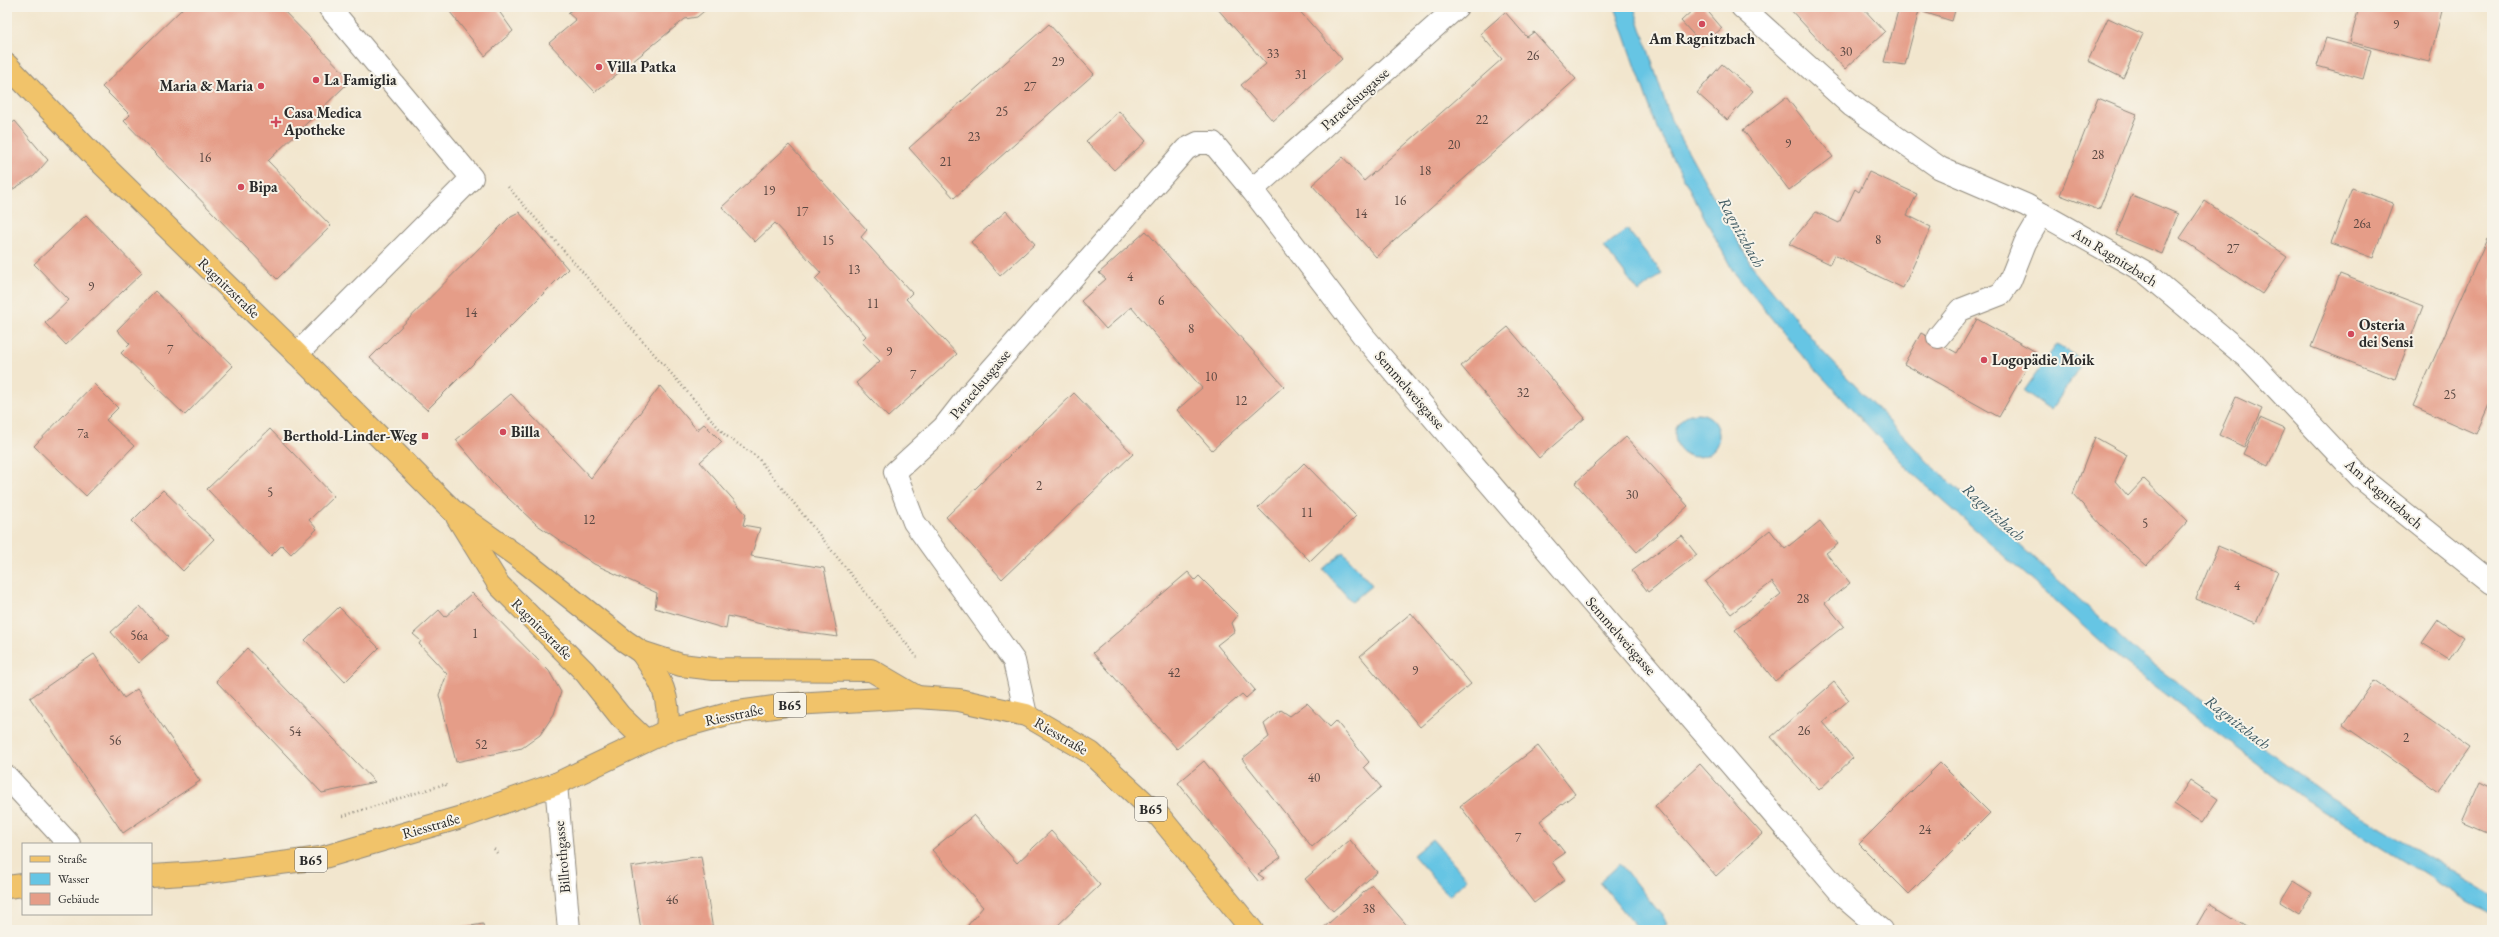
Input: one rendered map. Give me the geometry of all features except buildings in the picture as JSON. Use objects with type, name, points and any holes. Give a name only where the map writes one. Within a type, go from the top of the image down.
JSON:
[{"type":"main road","name":"Ragnitzstraße","points":[[7,65],[94,156],[297,354],[452,510],[524,561],[641,652],[662,684],[669,715],[667,731]]},
{"type":"main road","name":"Ragnitzstraße","points":[[452,510],[498,586],[584,672],[620,716],[644,740]]},
{"type":"main road","name":"Ragnitzstraße","points":[[641,652],[681,665],[714,669],[871,670],[917,697]]},
{"type":"main road","name":"Riesstraße","points":[[152,876],[201,873],[321,858],[466,816],[556,784],[644,740],[667,731],[731,713],[794,704],[917,697],[959,700],[1026,715],[1091,753],[1160,817],[1252,930]]},
{"type":"main road","points":[[7,887],[22,885]]},
{"type":"street","points":[[297,354],[472,178],[329,7]]},
{"type":"street","name":"Paracelsusgasse","points":[[1252,190],[1458,7]]},
{"type":"street","name":"Am Ragnitzbach","points":[[1742,7],[1852,106],[1940,168],[2042,214],[2145,272],[2251,361],[2360,478],[2492,583]]},
{"type":"street","name":"Paracelsusgasse","points":[[1026,715],[1014,661],[914,522],[895,472],[944,427],[969,395],[1186,149],[1198,143],[1212,143],[1252,190],[1365,338]]},
{"type":"street","points":[[1938,337],[1960,310],[2001,294],[2010,282],[2025,243],[2042,214]]},
{"type":"street","name":"Semmelweisgasse","points":[[1365,338],[1847,900],[1882,930]]},
{"type":"street","points":[[7,777],[68,843]]},
{"type":"street","name":"Billrothgasse","points":[[556,784],[569,930]]},
{"type":"path","points":[[508,187],[724,435],[757,457],[917,658]]},
{"type":"path","points":[[338,818],[351,812],[445,784],[450,791]]},
{"type":"path","points":[[494,849],[497,853]]},
{"type":"water","name":"Ragnitzbach","points":[[1615,7],[1634,7],[1671,120],[1750,263],[1824,353],[1928,462],[2144,658],[2330,797],[2492,895],[2492,914],[2467,901],[2306,800],[2122,661],[1910,471],[1798,351],[1733,271],[1657,128]]},
{"type":"water","points":[[1627,229],[1662,273],[1639,292],[1604,247]]},
{"type":"water","points":[[2057,344],[2084,362],[2051,410],[2024,391]]},
{"type":"water","points":[[1697,413],[1709,417],[1715,423],[1719,435],[1715,447],[1709,453],[1697,457],[1685,453],[1679,447],[1675,435],[1679,423],[1685,417]]},
{"type":"water","points":[[1343,552],[1372,585],[1352,602],[1323,569]]},
{"type":"water","points":[[1432,839],[1467,879],[1449,896],[1413,855]]},
{"type":"water","points":[[1620,864],[1668,923],[1660,930],[1639,930],[1600,882]]},
{"type":"place","name":"Am Ragnitzbach","points":[[1702,24]]},
{"type":"place","name":"Villa Patka","points":[[599,67]]},
{"type":"place","name":"La Famiglia","points":[[316,80]]},
{"type":"place","name":"Maria & Maria","points":[[261,86]]},
{"type":"place","name":"Casa Medica Apotheke","points":[[276,122]]},
{"type":"place","name":"Bipa","points":[[241,187]]},
{"type":"place","name":"Osteria dei Sensi","points":[[2351,334]]},
{"type":"place","name":"Logopädie Moik","points":[[1984,360]]},
{"type":"place","name":"Billa","points":[[503,432]]},
{"type":"place","name":"Berthold-Linder-Weg","points":[[425,436]]}]
